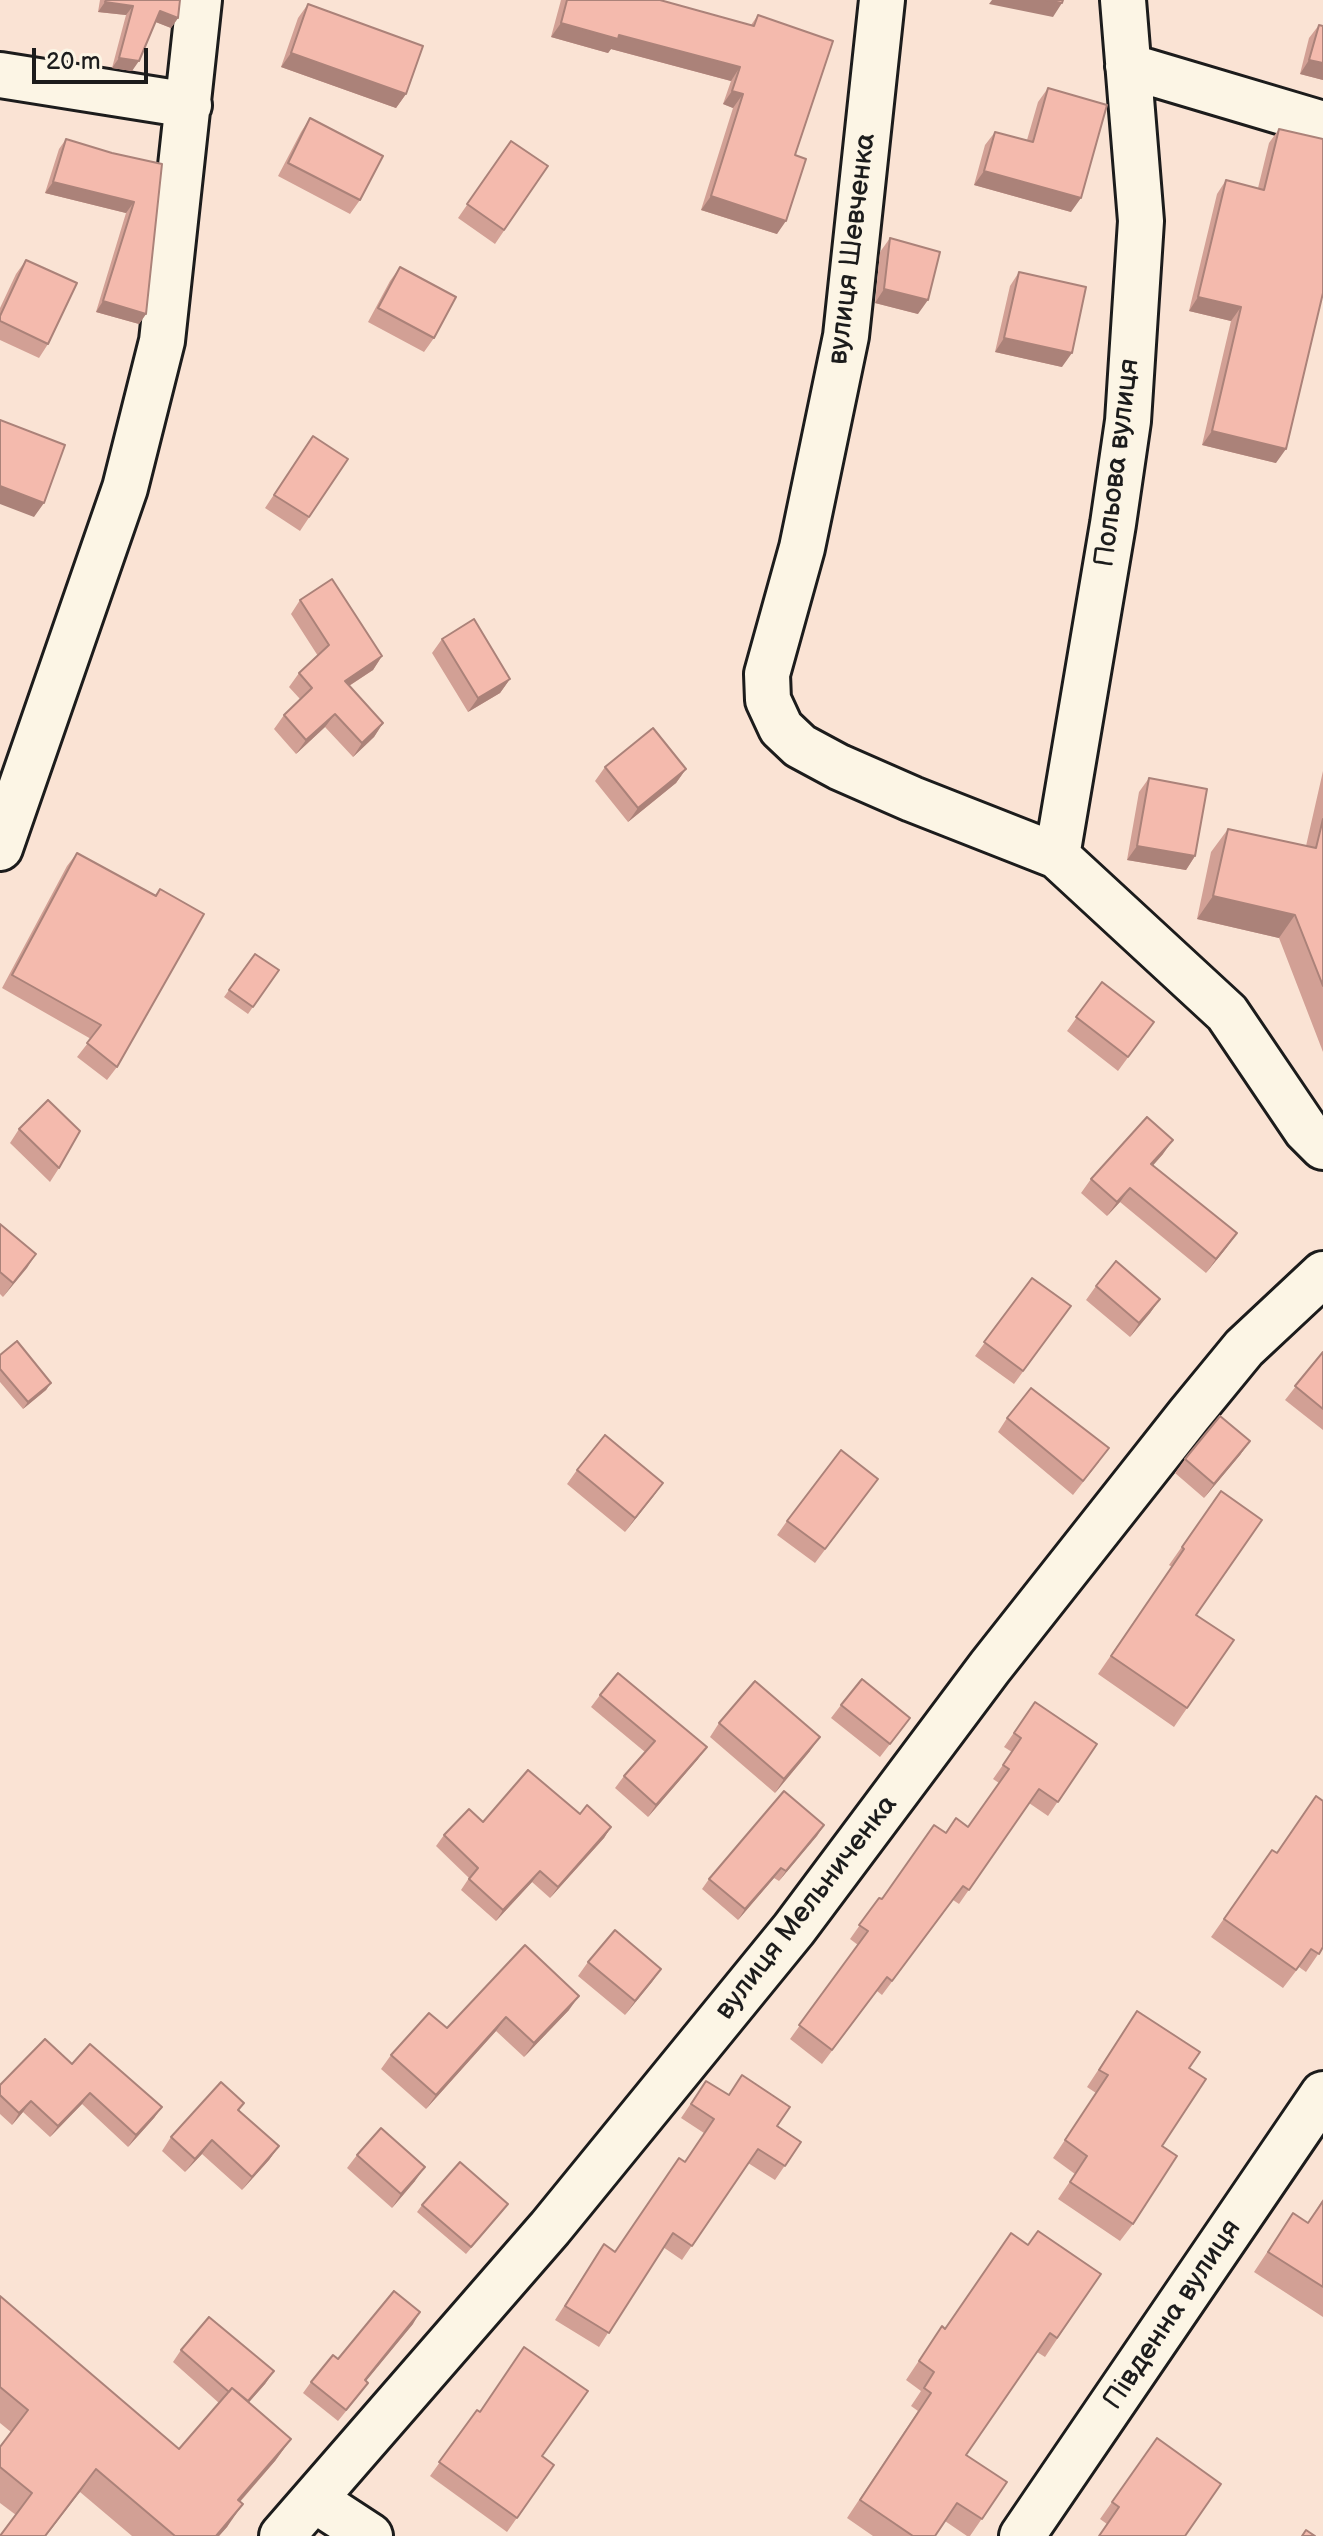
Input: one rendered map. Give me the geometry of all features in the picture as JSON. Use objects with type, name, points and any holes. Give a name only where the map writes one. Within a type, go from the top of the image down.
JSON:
[{"type":"street","points":[[0,848],[125,488],[162,341],[199,0]]},
{"type":"street","name":"вулиця Шевченка","points":[[882,0],[846,336],[802,548],[767,674],[768,700],[781,728],[800,746],[912,799],[1057,856]]},
{"type":"street","name":"Польова вулиця","points":[[1057,856],[1128,421],[1141,221],[1123,0]]},
{"type":"street","points":[[1128,66],[1323,124]]},
{"type":"street","points":[[0,75],[189,105]]},
{"type":"street","points":[[1057,856],[1227,1013],[1306,1130],[1323,1147]]},
{"type":"street","name":"вулиця Мельниченка","points":[[282,2536],[550,2228],[794,1929],[990,1667],[1244,1348],[1323,1274]]},
{"type":"street","name":"Південна вулиця","points":[[1022,2536],[1323,2094]]},
{"type":"street","points":[[315,2500],[370,2536]]},
{"type":"building","points":[[106,0],[180,0],[178,18],[160,11],[139,61],[119,58],[133,6]]},
{"type":"building","points":[[567,0],[660,0],[754,26],[758,15],[833,41],[795,155],[806,159],[786,221],[711,196],[743,94],[732,91],[740,67],[561,23]]},
{"type":"building","points":[[308,4],[423,46],[406,94],[291,53]]},
{"type":"building","points":[[1319,25],[1323,26],[1323,63],[1309,60]]},
{"type":"building","points":[[1048,88],[1107,105],[1081,198],[984,171],[995,132],[1033,142]]},
{"type":"building","points":[[310,118],[383,156],[360,200],[288,163]]},
{"type":"building","points":[[1279,129],[1323,139],[1323,293],[1286,449],[1212,431],[1241,307],[1198,297],[1226,180],[1264,190]]},
{"type":"building","points":[[66,139],[162,164],[146,314],[103,301],[134,202],[53,182]]},
{"type":"building","points":[[511,141],[548,166],[504,230],[467,204]]},
{"type":"building","points":[[890,238],[940,252],[928,300],[884,289]]},
{"type":"building","points":[[26,260],[77,283],[48,344],[0,321]]},
{"type":"building","points":[[400,267],[456,297],[434,338],[378,308]]},
{"type":"building","points":[[1019,272],[1086,287],[1072,353],[1004,338]]},
{"type":"building","points":[[0,420],[65,445],[44,503],[0,486]]},
{"type":"building","points":[[313,436],[348,459],[309,517],[274,495]]},
{"type":"building","points":[[332,579],[382,656],[345,681],[383,723],[362,743],[335,714],[306,740],[284,715],[312,688],[299,673],[329,645],[300,600]]},
{"type":"building","points":[[474,619],[510,679],[478,698],[442,639]]},
{"type":"building","points":[[653,728],[686,769],[638,808],[605,767]]},
{"type":"building","points":[[1149,778],[1207,789],[1195,856],[1137,846]]},
{"type":"building","points":[[1323,819],[1323,986],[1295,915],[1213,896],[1228,829],[1316,848]]},
{"type":"building","points":[[77,853],[156,896],[160,889],[204,914],[117,1067],[87,1043],[101,1025],[12,975]]},
{"type":"building","points":[[255,954],[279,970],[253,1007],[229,990]]},
{"type":"building","points":[[1102,982],[1154,1022],[1128,1057],[1076,1017]]},
{"type":"building","points":[[48,1100],[80,1131],[59,1168],[19,1129]]},
{"type":"building","points":[[1147,1117],[1173,1140],[1151,1164],[1237,1233],[1216,1259],[1130,1188],[1117,1202],[1091,1179]]},
{"type":"building","points":[[0,1224],[36,1254],[13,1283],[0,1272]]},
{"type":"building","points":[[1116,1261],[1160,1299],[1139,1323],[1096,1286]]},
{"type":"building","points":[[1032,1278],[1071,1306],[1023,1371],[984,1342]]},
{"type":"building","points":[[17,1341],[51,1383],[28,1402],[0,1369],[0,1355]]},
{"type":"building","points":[[1323,1352],[1323,1409],[1295,1386]]},
{"type":"building","points":[[1031,1388],[1109,1448],[1083,1481],[1007,1418]]},
{"type":"building","points":[[1220,1416],[1250,1441],[1214,1484],[1185,1459]]},
{"type":"building","points":[[605,1435],[663,1483],[635,1518],[577,1470]]},
{"type":"building","points":[[841,1450],[878,1479],[825,1549],[787,1521]]},
{"type":"building","points":[[1221,1491],[1262,1520],[1196,1615],[1234,1640],[1187,1708],[1111,1656]]},
{"type":"building","points":[[618,1673],[707,1747],[656,1805],[624,1776],[655,1741],[600,1695]]},
{"type":"building","points":[[862,1679],[910,1718],[890,1744],[841,1705]]},
{"type":"building","points":[[755,1681],[820,1737],[784,1779],[719,1723]]},
{"type":"building","points":[[1035,1702],[1097,1744],[1058,1802],[1039,1789],[969,1890],[963,1886],[892,1981],[887,1977],[832,2050],[799,2025],[868,1931],[859,1925],[879,1898],[882,1899],[934,1825],[946,1833],[956,1818],[968,1827],[1009,1769],[1003,1765],[1021,1738],[1014,1733]]},
{"type":"building","points":[[528,1770],[580,1814],[587,1805],[611,1827],[558,1887],[540,1871],[503,1910],[469,1879],[478,1868],[444,1835],[469,1809],[483,1822]]},
{"type":"building","points":[[784,1791],[824,1825],[786,1871],[781,1868],[745,1909],[709,1879]]},
{"type":"building","points":[[1316,1796],[1323,1801],[1323,1947],[1319,1954],[1311,1949],[1296,1970],[1224,1919],[1272,1850],[1277,1853]]},
{"type":"building","points":[[615,1930],[661,1969],[635,2001],[588,1962]]},
{"type":"building","points":[[525,1945],[579,1996],[534,2043],[506,2017],[436,2095],[391,2055],[429,2013],[447,2028]]},
{"type":"building","points":[[1137,2011],[1200,2052],[1189,2068],[1206,2079],[1162,2146],[1177,2156],[1133,2224],[1070,2182],[1087,2156],[1065,2140],[1108,2075],[1099,2070]]},
{"type":"building","points":[[45,2039],[72,2064],[90,2044],[162,2107],[136,2135],[90,2093],[58,2126],[31,2101],[19,2113],[0,2095],[0,2085]]},
{"type":"building","points":[[742,2075],[790,2107],[777,2126],[801,2142],[785,2166],[758,2149],[692,2246],[673,2233],[609,2333],[565,2306],[604,2244],[615,2252],[679,2158],[685,2162],[714,2119],[691,2104],[706,2081],[729,2095]]},
{"type":"building","points":[[221,2082],[244,2103],[238,2110],[279,2146],[252,2177],[212,2140],[195,2159],[171,2137]]},
{"type":"building","points":[[381,2128],[425,2167],[401,2194],[357,2155]]},
{"type":"building","points":[[460,2162],[508,2204],[471,2247],[422,2205]]},
{"type":"building","points":[[1323,2201],[1323,2287],[1268,2252],[1293,2213],[1308,2223]]},
{"type":"building","points":[[1038,2231],[1101,2274],[1057,2338],[1050,2333],[966,2455],[1007,2482],[982,2519],[957,2503],[935,2536],[913,2536],[860,2500],[931,2393],[924,2388],[934,2372],[919,2361],[942,2326],[945,2329],[1011,2233],[1028,2245]]},
{"type":"building","points":[[394,2291],[420,2312],[365,2380],[368,2383],[346,2410],[311,2382],[333,2355],[338,2359]]},
{"type":"building","points":[[0,2296],[179,2449],[232,2388],[291,2439],[238,2500],[243,2504],[216,2536],[175,2536],[96,2469],[45,2536],[0,2536],[32,2493],[0,2467],[0,2447],[28,2410],[0,2387]]},
{"type":"building","points":[[209,2317],[274,2371],[248,2401],[232,2388],[229,2392],[181,2350]]},
{"type":"building","points":[[524,2347],[588,2391],[542,2456],[554,2465],[517,2518],[439,2462],[477,2410],[480,2412]]},
{"type":"building","points":[[1157,2438],[1221,2484],[1185,2536],[1099,2536],[1119,2507],[1112,2502]]}]
